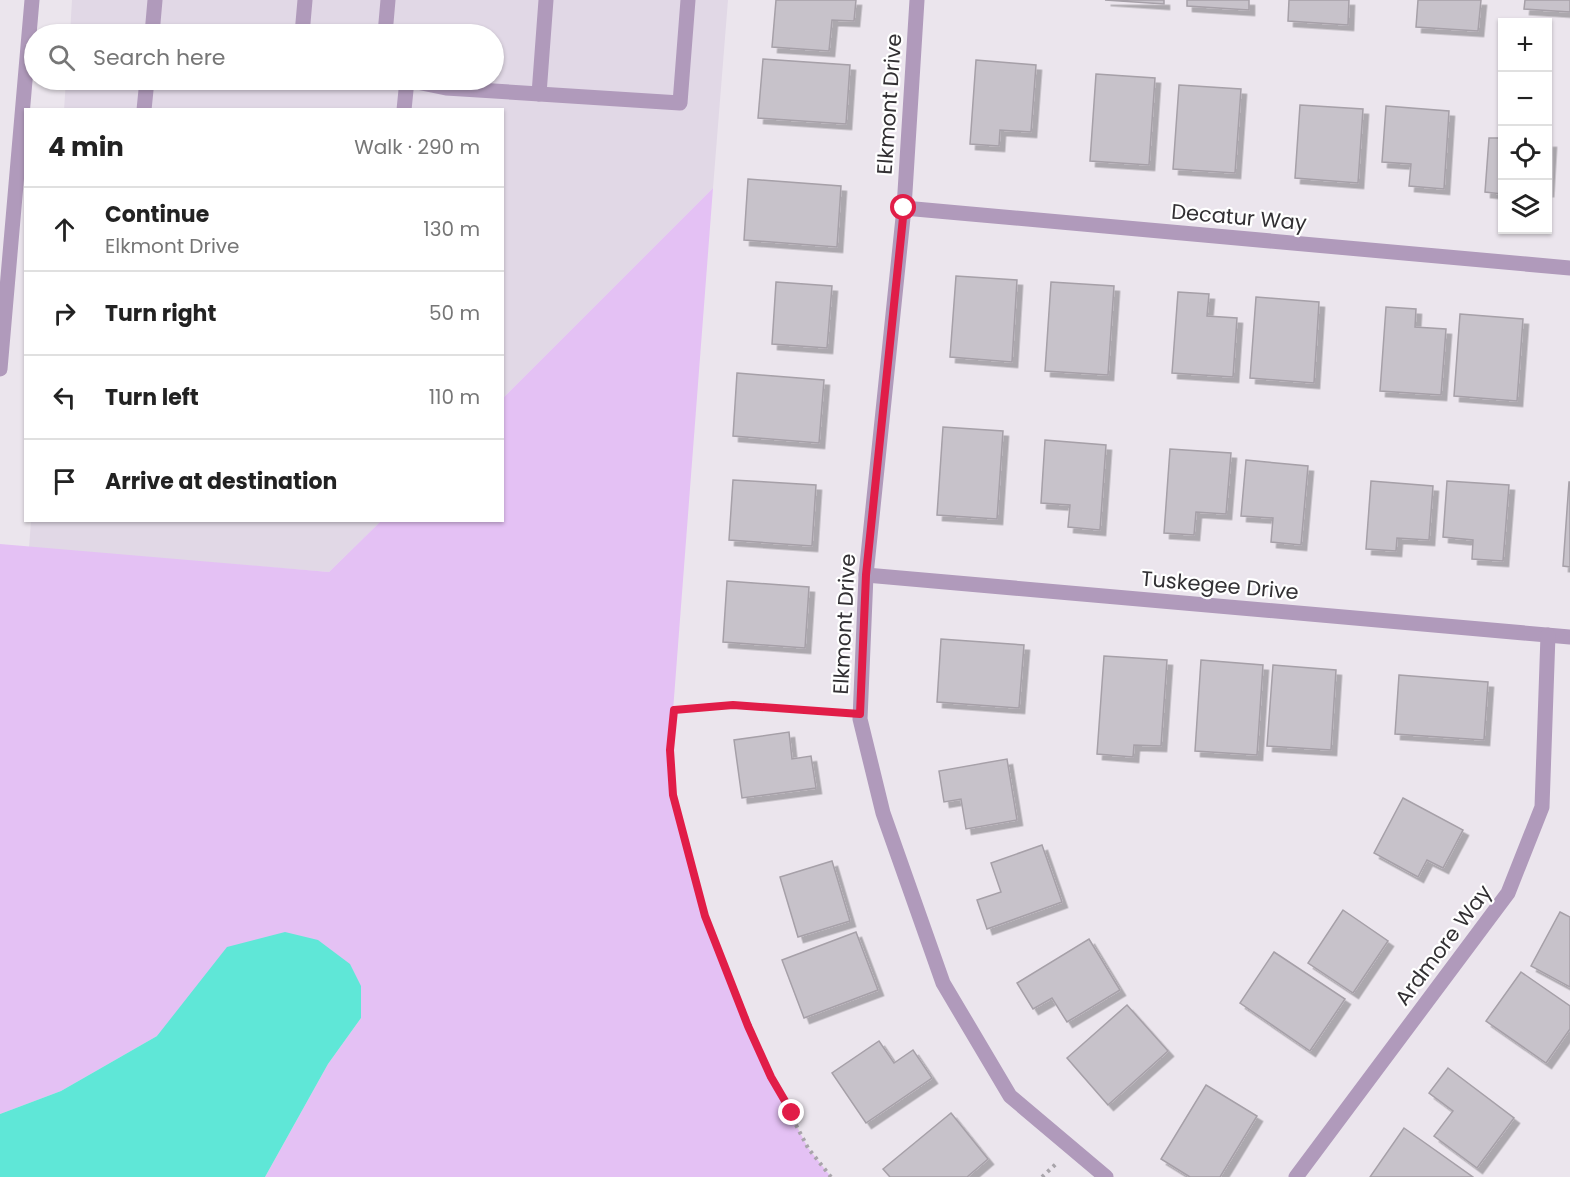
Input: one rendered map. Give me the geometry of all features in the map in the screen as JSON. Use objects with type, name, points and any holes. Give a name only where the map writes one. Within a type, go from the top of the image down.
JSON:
[{"type":"street","points":[[30,24],[32,0]]},
{"type":"street","points":[[153,24],[154,0]]},
{"type":"street","points":[[303,24],[305,0]]},
{"type":"street","points":[[386,24],[388,0]]},
{"type":"street","points":[[539,94],[546,0]]},
{"type":"street","points":[[477,90],[680,103],[688,0]]},
{"type":"street","name":"Elkmont Drive","points":[[917,0],[904,208],[866,575],[860,714],[883,813],[943,983],[1010,1096],[1106,1177]]},
{"type":"street","points":[[0,369],[24,90]]},
{"type":"street","points":[[144,108],[146,90]]},
{"type":"street","points":[[404,108],[406,90]]},
{"type":"street","name":"Decatur Way","points":[[904,208],[1570,268]]},
{"type":"street","name":"Tuskegee Drive","points":[[866,575],[1570,637]]},
{"type":"street","name":"Ardmore Way","points":[[1296,1177],[1508,893],[1542,807],[1548,635]]},
{"type":"path","points":[[831,1177],[808,1148],[771,1077],[705,916],[673,795],[670,750],[674,710],[733,705],[860,714]]},
{"type":"shaded area","points":[[72,0],[728,0],[713,188],[504,397],[504,108],[64,108],[65,90],[504,90],[504,24],[71,24]]},
{"type":"shaded area","points":[[713,188],[670,750],[673,795],[705,916],[771,1077],[808,1148],[831,1177],[265,1177],[328,1064],[361,1018],[157,1036],[61,1091],[0,1114],[0,544],[329,572],[380,522],[504,522],[504,397]]},
{"type":"shaded area","points":[[31,522],[380,522],[329,572],[29,548]]},
{"type":"shaded area","points":[[285,932],[318,940],[350,964],[361,986],[361,1018],[328,1064],[265,1177],[0,1177],[0,1114],[61,1091],[157,1036],[227,947]]},
{"type":"building","points":[[776,0],[856,0],[854,21],[832,20],[829,51],[772,47]]},
{"type":"building","points":[[1105,0],[1164,0],[1164,4]]},
{"type":"building","points":[[1187,0],[1249,0],[1249,10],[1187,6]]},
{"type":"building","points":[[1289,0],[1349,0],[1348,25],[1288,21]]},
{"type":"building","points":[[1418,0],[1481,0],[1478,31],[1416,27]]},
{"type":"building","points":[[1525,0],[1570,0],[1570,12],[1524,9]]},
{"type":"building","points":[[763,59],[850,65],[846,124],[758,118]]},
{"type":"building","points":[[976,60],[1036,65],[1031,132],[1000,130],[999,146],[970,144]]},
{"type":"building","points":[[1096,74],[1155,78],[1149,165],[1090,161]]},
{"type":"building","points":[[1179,85],[1241,89],[1235,173],[1173,169]]},
{"type":"building","points":[[1300,105],[1363,109],[1358,183],[1295,178]]},
{"type":"building","points":[[1386,106],[1449,111],[1444,189],[1409,186],[1411,164],[1382,162]]},
{"type":"building","points":[[1489,138],[1498,138],[1498,194],[1485,192]]},
{"type":"building","points":[[748,179],[841,186],[837,247],[744,240]]},
{"type":"building","points":[[956,276],[1017,280],[1012,362],[950,357]]},
{"type":"building","points":[[776,282],[832,286],[827,348],[772,344]]},
{"type":"building","points":[[1051,282],[1114,286],[1108,375],[1045,371]]},
{"type":"building","points":[[1178,292],[1209,294],[1207,316],[1237,318],[1233,377],[1172,373]]},
{"type":"building","points":[[1256,297],[1319,302],[1314,383],[1250,378]]},
{"type":"building","points":[[1386,307],[1416,309],[1415,327],[1446,329],[1441,395],[1380,391]]},
{"type":"building","points":[[1460,314],[1523,319],[1517,401],[1454,396]]},
{"type":"building","points":[[737,373],[824,380],[819,443],[733,436]]},
{"type":"building","points":[[943,427],[1003,431],[997,519],[937,515]]},
{"type":"building","points":[[1045,440],[1106,445],[1100,530],[1068,527],[1070,505],[1041,503]]},
{"type":"building","points":[[1170,449],[1231,453],[1226,514],[1196,512],[1194,535],[1164,533]]},
{"type":"building","points":[[1246,460],[1308,466],[1301,545],[1271,542],[1273,518],[1241,516]]},
{"type":"building","points":[[733,480],[816,485],[812,546],[729,540]]},
{"type":"building","points":[[1371,481],[1433,486],[1429,540],[1397,538],[1396,551],[1366,549]]},
{"type":"building","points":[[1447,481],[1509,485],[1503,561],[1472,559],[1473,540],[1443,537]]},
{"type":"building","points":[[1570,482],[1570,567],[1563,566]]},
{"type":"building","points":[[727,581],[809,587],[805,648],[723,642]]},
{"type":"building","points":[[941,639],[1024,645],[1019,708],[937,702]]},
{"type":"building","points":[[1104,656],[1167,660],[1161,746],[1134,745],[1133,757],[1097,754]]},
{"type":"building","points":[[1201,660],[1263,665],[1257,755],[1195,751]]},
{"type":"building","points":[[1273,665],[1336,670],[1331,750],[1267,746]]},
{"type":"building","points":[[1399,675],[1488,682],[1484,740],[1395,734]]},
{"type":"building","points":[[789,732],[792,759],[811,756],[816,788],[742,798],[734,740]]},
{"type":"building","points":[[1007,759],[1017,820],[966,829],[961,799],[944,802],[939,771]]},
{"type":"building","points":[[1403,798],[1463,830],[1443,868],[1427,860],[1418,877],[1374,853]]},
{"type":"building","points":[[1042,845],[1062,902],[987,929],[977,900],[1001,892],[991,863]]},
{"type":"building","points":[[832,861],[850,921],[798,937],[780,877]]},
{"type":"building","points":[[1343,910],[1388,941],[1353,993],[1308,963]]},
{"type":"building","points":[[1560,912],[1570,917],[1570,987],[1531,966]]},
{"type":"building","points":[[856,932],[878,990],[804,1018],[782,960]]},
{"type":"building","points":[[1089,939],[1120,990],[1067,1022],[1052,998],[1033,1009],[1017,983]]},
{"type":"building","points":[[1274,952],[1345,999],[1310,1051],[1240,1003]]},
{"type":"building","points":[[1521,972],[1570,1006],[1570,1029],[1546,1063],[1486,1021]]},
{"type":"building","points":[[1127,1005],[1168,1051],[1108,1105],[1067,1058]]},
{"type":"building","points":[[879,1041],[894,1063],[913,1050],[932,1078],[866,1123],[832,1073]]},
{"type":"building","points":[[1448,1068],[1514,1118],[1477,1168],[1434,1136],[1453,1111],[1429,1093]]},
{"type":"building","points":[[1206,1085],[1257,1116],[1220,1177],[1190,1177],[1161,1159]]},
{"type":"building","points":[[951,1113],[988,1159],[967,1177],[890,1177],[883,1169]]},
{"type":"building","points":[[1404,1128],[1473,1177],[1370,1177]]},
{"type":"route","points":[[792,1113],[771,1077],[748,1026],[705,916],[700,890],[673,795],[670,750],[674,710],[733,705],[860,714],[866,575],[904,208]]}]
